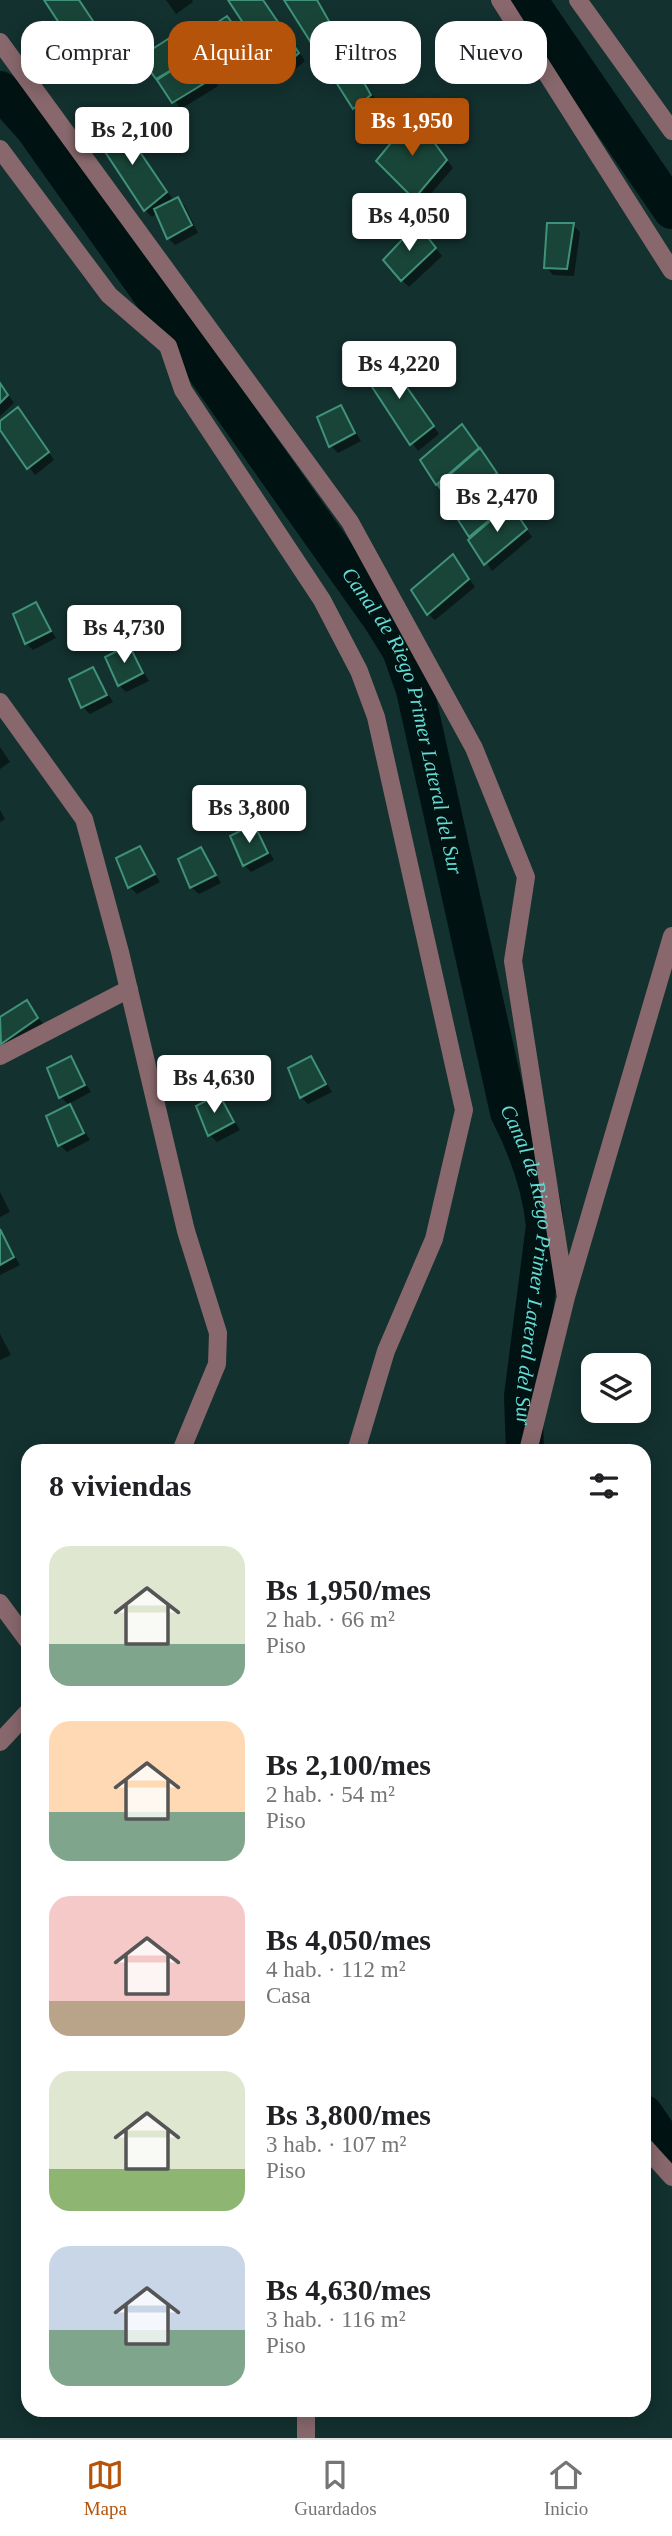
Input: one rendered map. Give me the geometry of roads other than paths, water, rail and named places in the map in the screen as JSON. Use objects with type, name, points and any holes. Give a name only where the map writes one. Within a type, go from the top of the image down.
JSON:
[{"type":"street","points":[[500,0],[672,271]]},
{"type":"street","points":[[578,0],[672,131]]},
{"type":"street","points":[[0,42],[350,522],[474,748],[526,877],[513,961],[566,1297]]},
{"type":"street","points":[[0,149],[109,295],[168,346],[183,390],[322,600],[359,671],[376,717],[464,1110],[434,1239],[386,1351],[358,1444]]},
{"type":"street","points":[[0,702],[84,819],[129,989],[186,1231],[218,1333],[216,1364],[184,1444]]},
{"type":"street","points":[[530,1444],[566,1297],[672,936]]},
{"type":"street","points":[[0,1056],[129,989]]},
{"type":"street","points":[[0,1603],[21,1632]]},
{"type":"street","points":[[0,1742],[21,1720]]},
{"type":"street","points":[[651,2154],[672,2177]]},
{"type":"street","points":[[306,2417],[306,2438]]},
{"type":"waterway","points":[[528,0],[672,210]]},
{"type":"waterway","name":"Canal de Riego Primer Lateral del Sur","points":[[0,90],[34,128],[401,650],[415,690],[509,1112],[533,1168],[543,1211],[545,1226],[523,1396],[525,1444]]},
{"type":"waterway","name":"Canal de Riego Primer Lateral del Sur","points":[[651,2124],[672,2155]]}]
